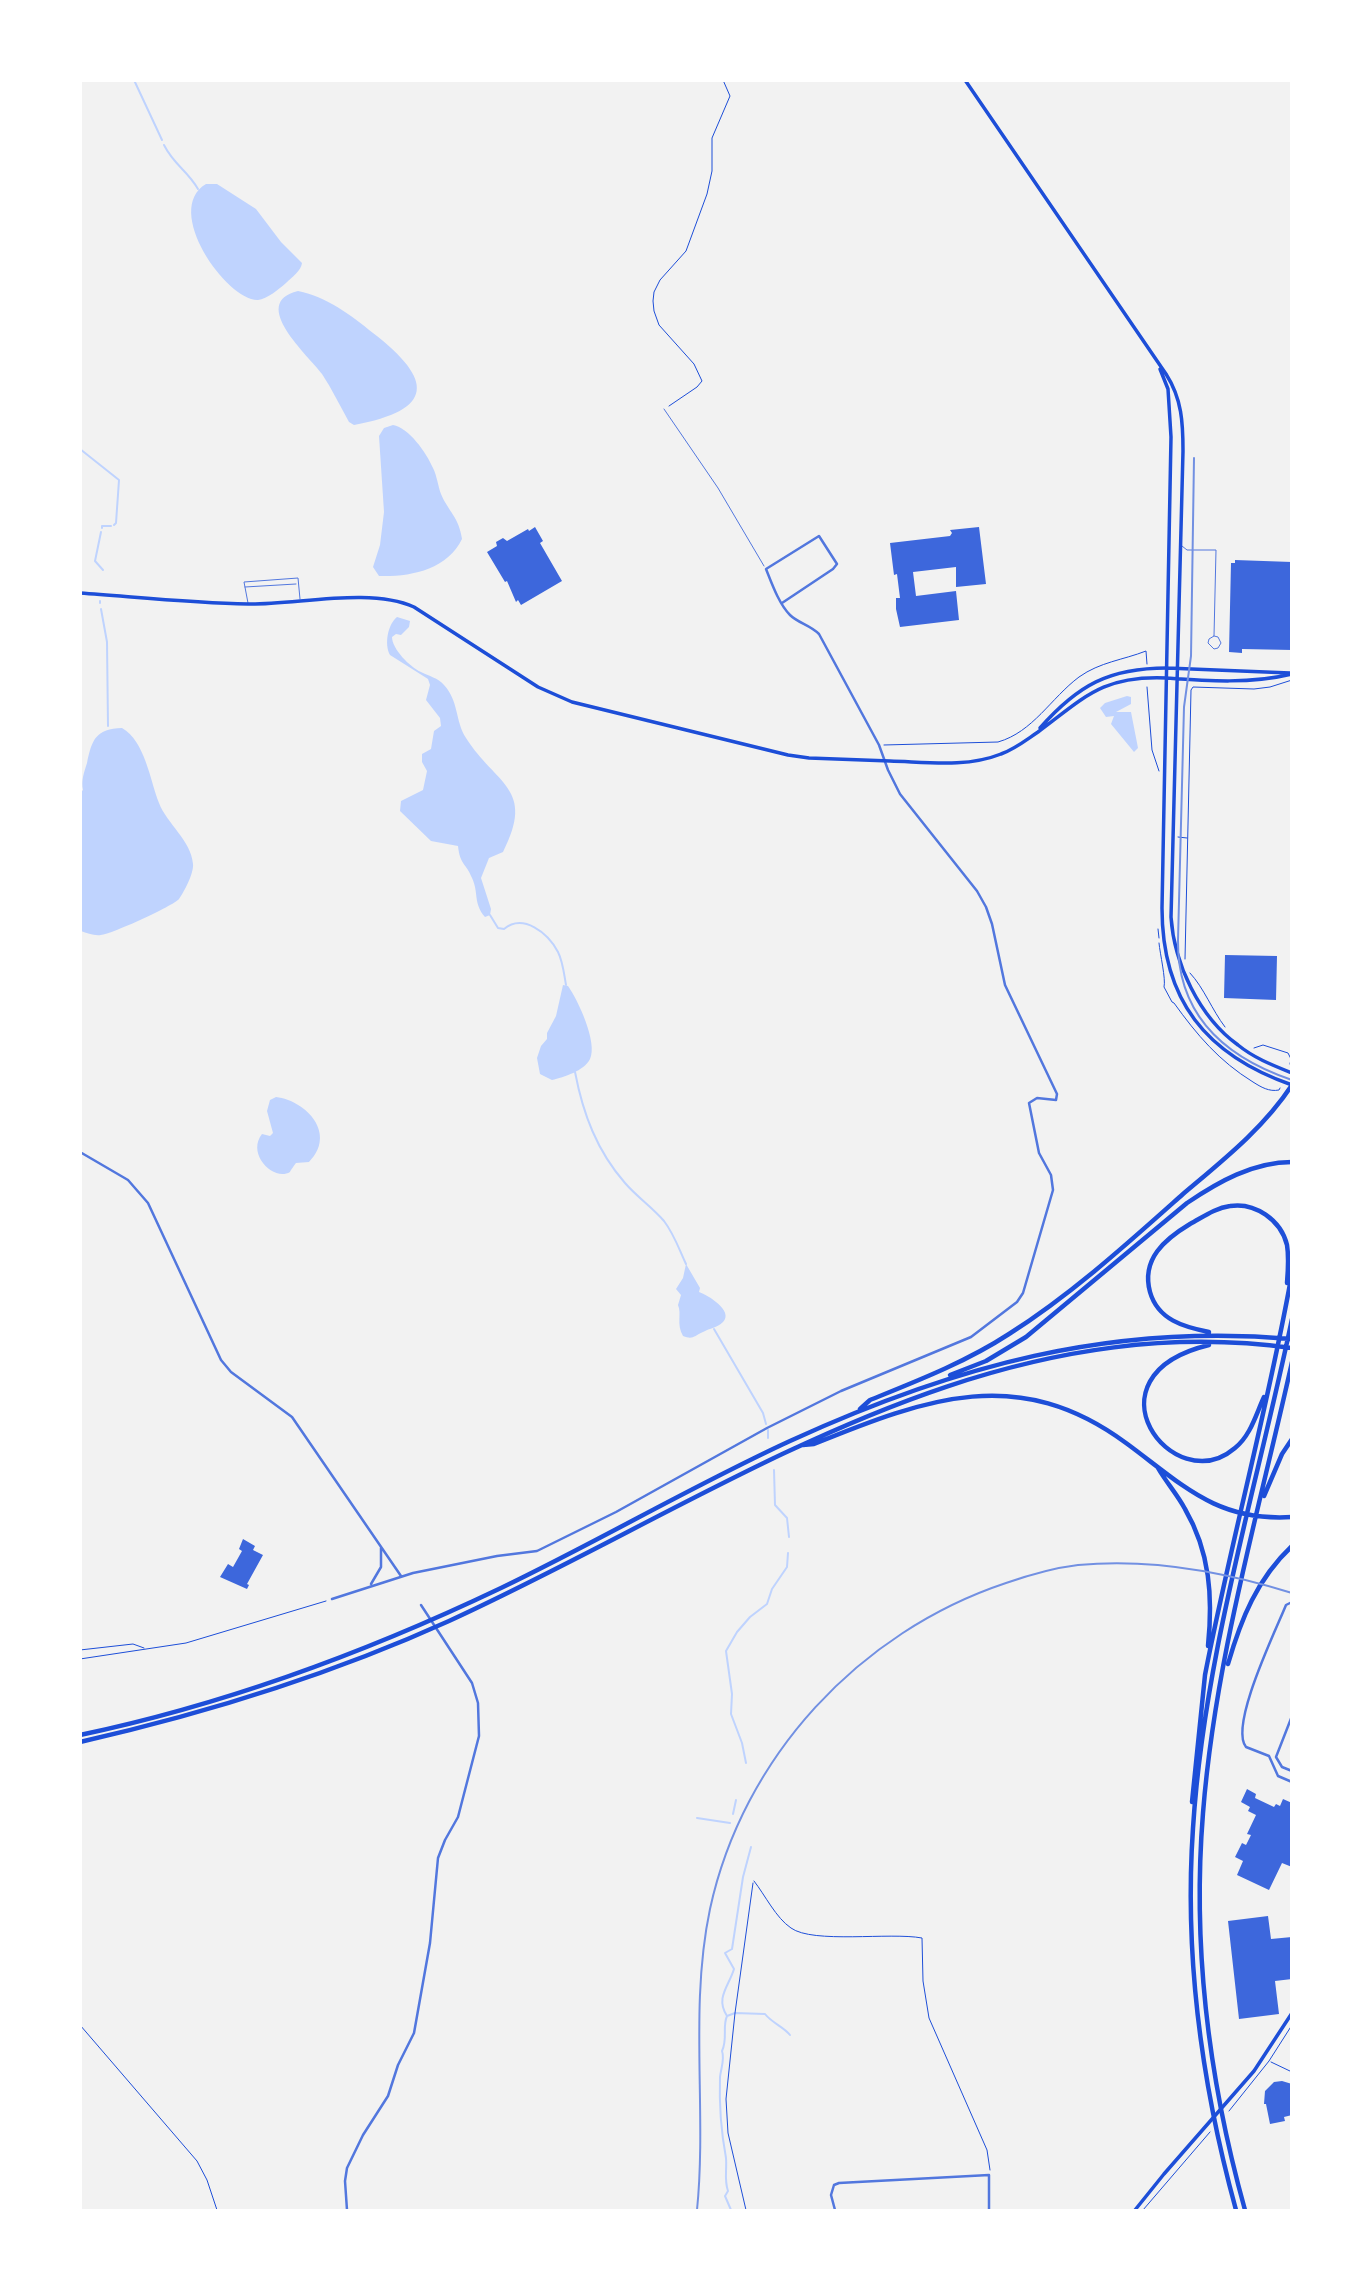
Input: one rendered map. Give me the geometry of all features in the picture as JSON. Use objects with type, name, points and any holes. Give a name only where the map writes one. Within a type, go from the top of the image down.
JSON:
[{"type":"highway","points":[[858,1411],[870,1400],[974,1354],[1007,1336],[1046,1309],[1157,1218],[1242,1143],[1265,1120],[1292,1085]]},
{"type":"highway","points":[[915,1390],[1011,1348],[1210,1187],[1248,1170],[1290,1162]]},
{"type":"highway","points":[[1286,1303],[1287,1245],[1279,1227],[1259,1210],[1231,1205],[1218,1209],[1178,1231],[1164,1242],[1152,1259],[1148,1280],[1154,1302],[1167,1318],[1195,1329],[1221,1334],[1289,1340]]},
{"type":"highway","points":[[1205,1675],[1292,1273]]},
{"type":"highway","points":[[1193,1828],[1206,1718],[1231,1587],[1292,1318]]},
{"type":"highway","points":[[80,1735],[220,1699],[310,1670],[382,1641],[513,1582],[726,1473],[858,1411],[915,1390],[969,1372],[1049,1351],[1142,1337],[1221,1334]]},
{"type":"highway","points":[[1219,1342],[1191,1349],[1171,1358],[1149,1382],[1144,1407],[1147,1421],[1153,1434],[1168,1450],[1184,1458],[1203,1460],[1235,1449],[1245,1437],[1269,1386]]},
{"type":"highway","points":[[80,1742],[211,1710],[379,1651],[490,1601],[799,1445],[916,1396],[1027,1362],[1090,1350],[1148,1343],[1219,1342],[1292,1348]]},
{"type":"highway","points":[[1245,2210],[1219,2104],[1206,2012],[1200,1936],[1204,1799],[1240,1589],[1292,1362]]},
{"type":"highway","points":[[799,1445],[814,1444],[945,1400],[980,1394],[1007,1394],[1066,1408],[1107,1430],[1204,1499],[1230,1511],[1263,1518],[1292,1517]]},
{"type":"highway","points":[[1260,1503],[1282,1454],[1292,1439]]},
{"type":"highway","points":[[1157,1467],[1186,1509],[1199,1538],[1209,1581],[1211,1610],[1192,1788],[1190,1904],[1199,2034],[1210,2107],[1236,2210]]},
{"type":"highway","points":[[1221,1688],[1241,1621],[1253,1595],[1269,1570],[1292,1546]]},
{"type":"main road","points":[[965,80],[1172,383],[1181,411],[1171,917],[1177,954],[1190,984],[1218,1027],[1248,1053],[1292,1073]]},
{"type":"main road","points":[[1157,364],[1168,389],[1171,418],[1162,933],[1175,988],[1188,1011],[1214,1042],[1249,1067],[1292,1085]]},
{"type":"main road","points":[[80,593],[248,604],[383,598],[403,602],[538,687],[572,702],[809,758],[968,762],[1002,754],[1091,692],[1109,683],[1140,677],[1263,681],[1292,673]]},
{"type":"main road","points":[[1037,732],[1061,706],[1091,683],[1125,671],[1167,668],[1292,673]]},
{"type":"main road","points":[[1135,2210],[1234,2095],[1270,2048],[1292,2013]]},
{"type":"street","points":[[332,1599],[402,1577],[497,1556],[537,1551],[616,1512],[767,1428],[841,1391],[971,1337],[1017,1302],[1023,1293],[1053,1190],[1051,1175],[1039,1153],[1029,1103],[1037,1098],[1056,1100],[1056,1094],[1005,985],[986,907],[970,882],[907,804],[888,770],[879,745],[818,634],[812,627],[788,613],[782,603],[766,569],[819,536],[837,564],[782,603]]},
{"type":"street","points":[[80,1152],[128,1180],[139,1192],[159,1224],[221,1360],[231,1371],[292,1417],[402,1577]]},
{"type":"street","points":[[370,1586],[381,1567],[381,1545]]},
{"type":"street","points":[[1292,1602],[1286,1605],[1249,1694],[1242,1736],[1246,1746],[1269,1756],[1278,1776],[1292,1782]]},
{"type":"street","points":[[346,2210],[347,2168],[363,2134],[388,2096],[398,2065],[414,2033],[430,1943],[438,1858],[458,1817],[479,1736],[478,1703],[472,1683],[421,1605]]},
{"type":"street","points":[[1292,1716],[1276,1752],[1282,1767],[1292,1772]]},
{"type":"street","points":[[1278,1776],[1282,1767]]},
{"type":"street","points":[[835,2210],[831,2195],[834,2185],[839,2183],[989,2175],[989,2210]]},
{"type":"lane","points":[[664,409],[718,488],[766,569]]},
{"type":"lane","points":[[1180,545],[1188,550],[1216,550],[1214,636]]},
{"type":"lane","points":[[248,604],[244,582],[298,578],[300,602]]},
{"type":"lane","points":[[245,587],[299,584]]},
{"type":"path","points":[[664,409],[697,387],[702,380],[694,363],[659,325],[653,301],[660,281],[686,251],[706,194],[712,171],[712,138],[730,96],[723,80]]},
{"type":"path","points":[[879,745],[1005,740],[1026,727],[1068,686],[1097,667],[1146,651],[1147,663]]},
{"type":"path","points":[[1228,1030],[1186,965],[1191,690],[1193,687],[1254,690],[1292,680]]},
{"type":"path","points":[[1147,687],[1152,750],[1161,776]]},
{"type":"path","points":[[80,1659],[186,1643],[332,1599]]},
{"type":"path","points":[[80,1650],[133,1644],[146,1649]]},
{"type":"path","points":[[746,2210],[728,2133],[726,2099],[754,1881],[783,1921],[798,1932],[822,1936],[878,1935],[922,1938],[923,1981],[929,2018],[987,2150],[990,2170]]},
{"type":"path","points":[[80,2025],[197,2161],[217,2210]]},
{"type":"path","points":[[1236,2103],[1269,2061],[1292,2025]]},
{"type":"path","points":[[1269,2061],[1292,2072]]},
{"type":"path","points":[[1143,2210],[1201,2142]]},
{"type":"water","points":[[206,184],[217,184],[256,209],[281,242],[302,263],[296,274],[269,296],[258,300],[245,296],[216,271],[204,252],[195,232],[191,213],[194,196]]},
{"type":"water","points":[[298,291],[338,308],[393,350],[415,379],[417,391],[412,402],[400,411],[381,419],[354,425],[349,422],[322,374],[286,330],[280,318],[279,306],[284,297]]},
{"type":"water","points":[[393,425],[411,436],[426,455],[462,539],[447,558],[426,570],[379,576],[373,567],[380,545],[384,512],[379,436],[384,428]]},
{"type":"water","points":[[397,617],[410,621],[409,627],[401,635],[392,637],[398,652],[417,670],[436,679],[449,691],[466,738],[500,778],[514,800],[512,831],[503,852],[489,858],[481,878],[491,909],[490,915],[485,917],[458,846],[431,841],[400,811],[401,801],[423,790],[427,771],[422,762],[422,754],[431,749],[434,731],[441,726],[440,718],[426,700],[430,685],[428,679],[390,655],[388,634]]},
{"type":"water","points":[[1131,697],[1131,704],[1116,712],[1131,712],[1138,748],[1134,752],[1111,724],[1114,716],[1106,717],[1100,708],[1105,703]]},
{"type":"water","points":[[122,728],[130,734],[141,751],[159,803],[188,847],[193,868],[183,892],[174,903],[129,925],[96,935],[81,931],[80,793],[83,790],[83,776],[93,742],[101,733]]},
{"type":"water","points":[[563,985],[568,986],[577,1001],[589,1033],[592,1052],[590,1059],[579,1070],[552,1080],[540,1074],[537,1058],[556,1016]]},
{"type":"water","points":[[276,1097],[298,1105],[315,1120],[319,1130],[317,1151],[309,1162],[296,1163],[290,1172],[284,1174],[270,1170],[257,1150],[262,1134],[270,1136],[273,1133],[267,1111],[270,1100]]},
{"type":"water","points":[[686,1264],[700,1288],[699,1292],[719,1304],[725,1313],[723,1322],[718,1326],[691,1338],[683,1336],[681,1332],[678,1305],[681,1295],[676,1289],[683,1278]]},
{"type":"building","points":[[535,527],[543,541],[540,543],[562,581],[521,605],[518,600],[516,602],[507,581],[505,582],[487,552],[503,538],[507,541]]},
{"type":"building","points":[[979,527],[986,584],[956,587],[956,567],[913,572],[916,596],[956,591],[959,620],[900,627],[896,598],[900,598],[890,543],[950,536],[950,530]]},
{"type":"building","points":[[1235,560],[1292,562],[1292,650],[1242,649],[1242,653],[1229,652],[1231,563],[1235,563]]},
{"type":"building","points":[[1225,955],[1277,956],[1276,1000],[1224,998]]},
{"type":"building","points":[[243,1539],[255,1546],[253,1550],[263,1555],[247,1584],[247,1589],[220,1577],[228,1564],[233,1567],[242,1551],[239,1549]]},
{"type":"building","points":[[1247,1789],[1256,1794],[1255,1798],[1274,1807],[1276,1804],[1280,1806],[1283,1799],[1292,1803],[1292,1867],[1282,1863],[1269,1890],[1237,1875],[1243,1861],[1235,1857],[1242,1843],[1246,1845],[1251,1835],[1247,1834],[1256,1815],[1248,1811],[1250,1807],[1241,1802]]},
{"type":"building","points":[[1268,1916],[1271,1939],[1292,1937],[1292,1979],[1275,1981],[1279,2014],[1239,2019],[1228,1921]]},
{"type":"building","points":[[1274,2082],[1292,2084],[1292,2115],[1284,2117],[1285,2121],[1270,2124],[1264,2104],[1265,2091]]},
{"type":"waterway","points":[[134,80],[162,140]]},
{"type":"waterway","points":[[164,145],[198,189]]},
{"type":"waterway","points":[[80,449],[119,480],[114,525]]},
{"type":"waterway","points":[[102,528],[111,526]]},
{"type":"waterway","points":[[101,532],[95,561],[103,570]]},
{"type":"waterway","points":[[101,609],[107,642],[108,726]]},
{"type":"waterway","points":[[490,915],[498,928],[504,929],[519,923],[542,932],[558,952],[566,985]]},
{"type":"waterway","points":[[575,1072],[587,1117],[606,1158],[630,1188],[664,1221],[686,1264]]},
{"type":"waterway","points":[[714,1329],[763,1413],[766,1424]]},
{"type":"waterway","points":[[768,1430],[768,1438]]},
{"type":"waterway","points":[[774,1470],[775,1505],[787,1518],[789,1537]]},
{"type":"waterway","points":[[746,1763],[731,1714],[732,1694],[726,1651],[750,1617],[767,1604],[772,1589],[787,1567],[788,1553]]},
{"type":"waterway","points":[[733,1814],[736,1800]]},
{"type":"waterway","points":[[697,1818],[730,1823]]},
{"type":"waterway","points":[[731,2210],[725,2196],[728,2191],[721,2118],[720,2077],[727,2016],[722,2003],[734,1969],[725,1953],[732,1949],[743,1877],[751,1847]]},
{"type":"waterway","points":[[727,2016],[735,2013],[765,2014],[790,2035]]},
{"type":"tram line","points":[[1194,458],[1191,656],[1184,707],[1178,940],[1180,967],[1186,990],[1209,1030],[1245,1059],[1292,1080]]},
{"type":"railway","points":[[697,2210],[700,2173],[699,2022],[704,1946],[710,1909],[726,1853],[749,1801],[779,1752],[815,1707],[856,1668],[902,1633],[952,1605],[1006,1583],[1050,1570],[1105,1563],[1159,1565],[1239,1578],[1292,1593]]}]
